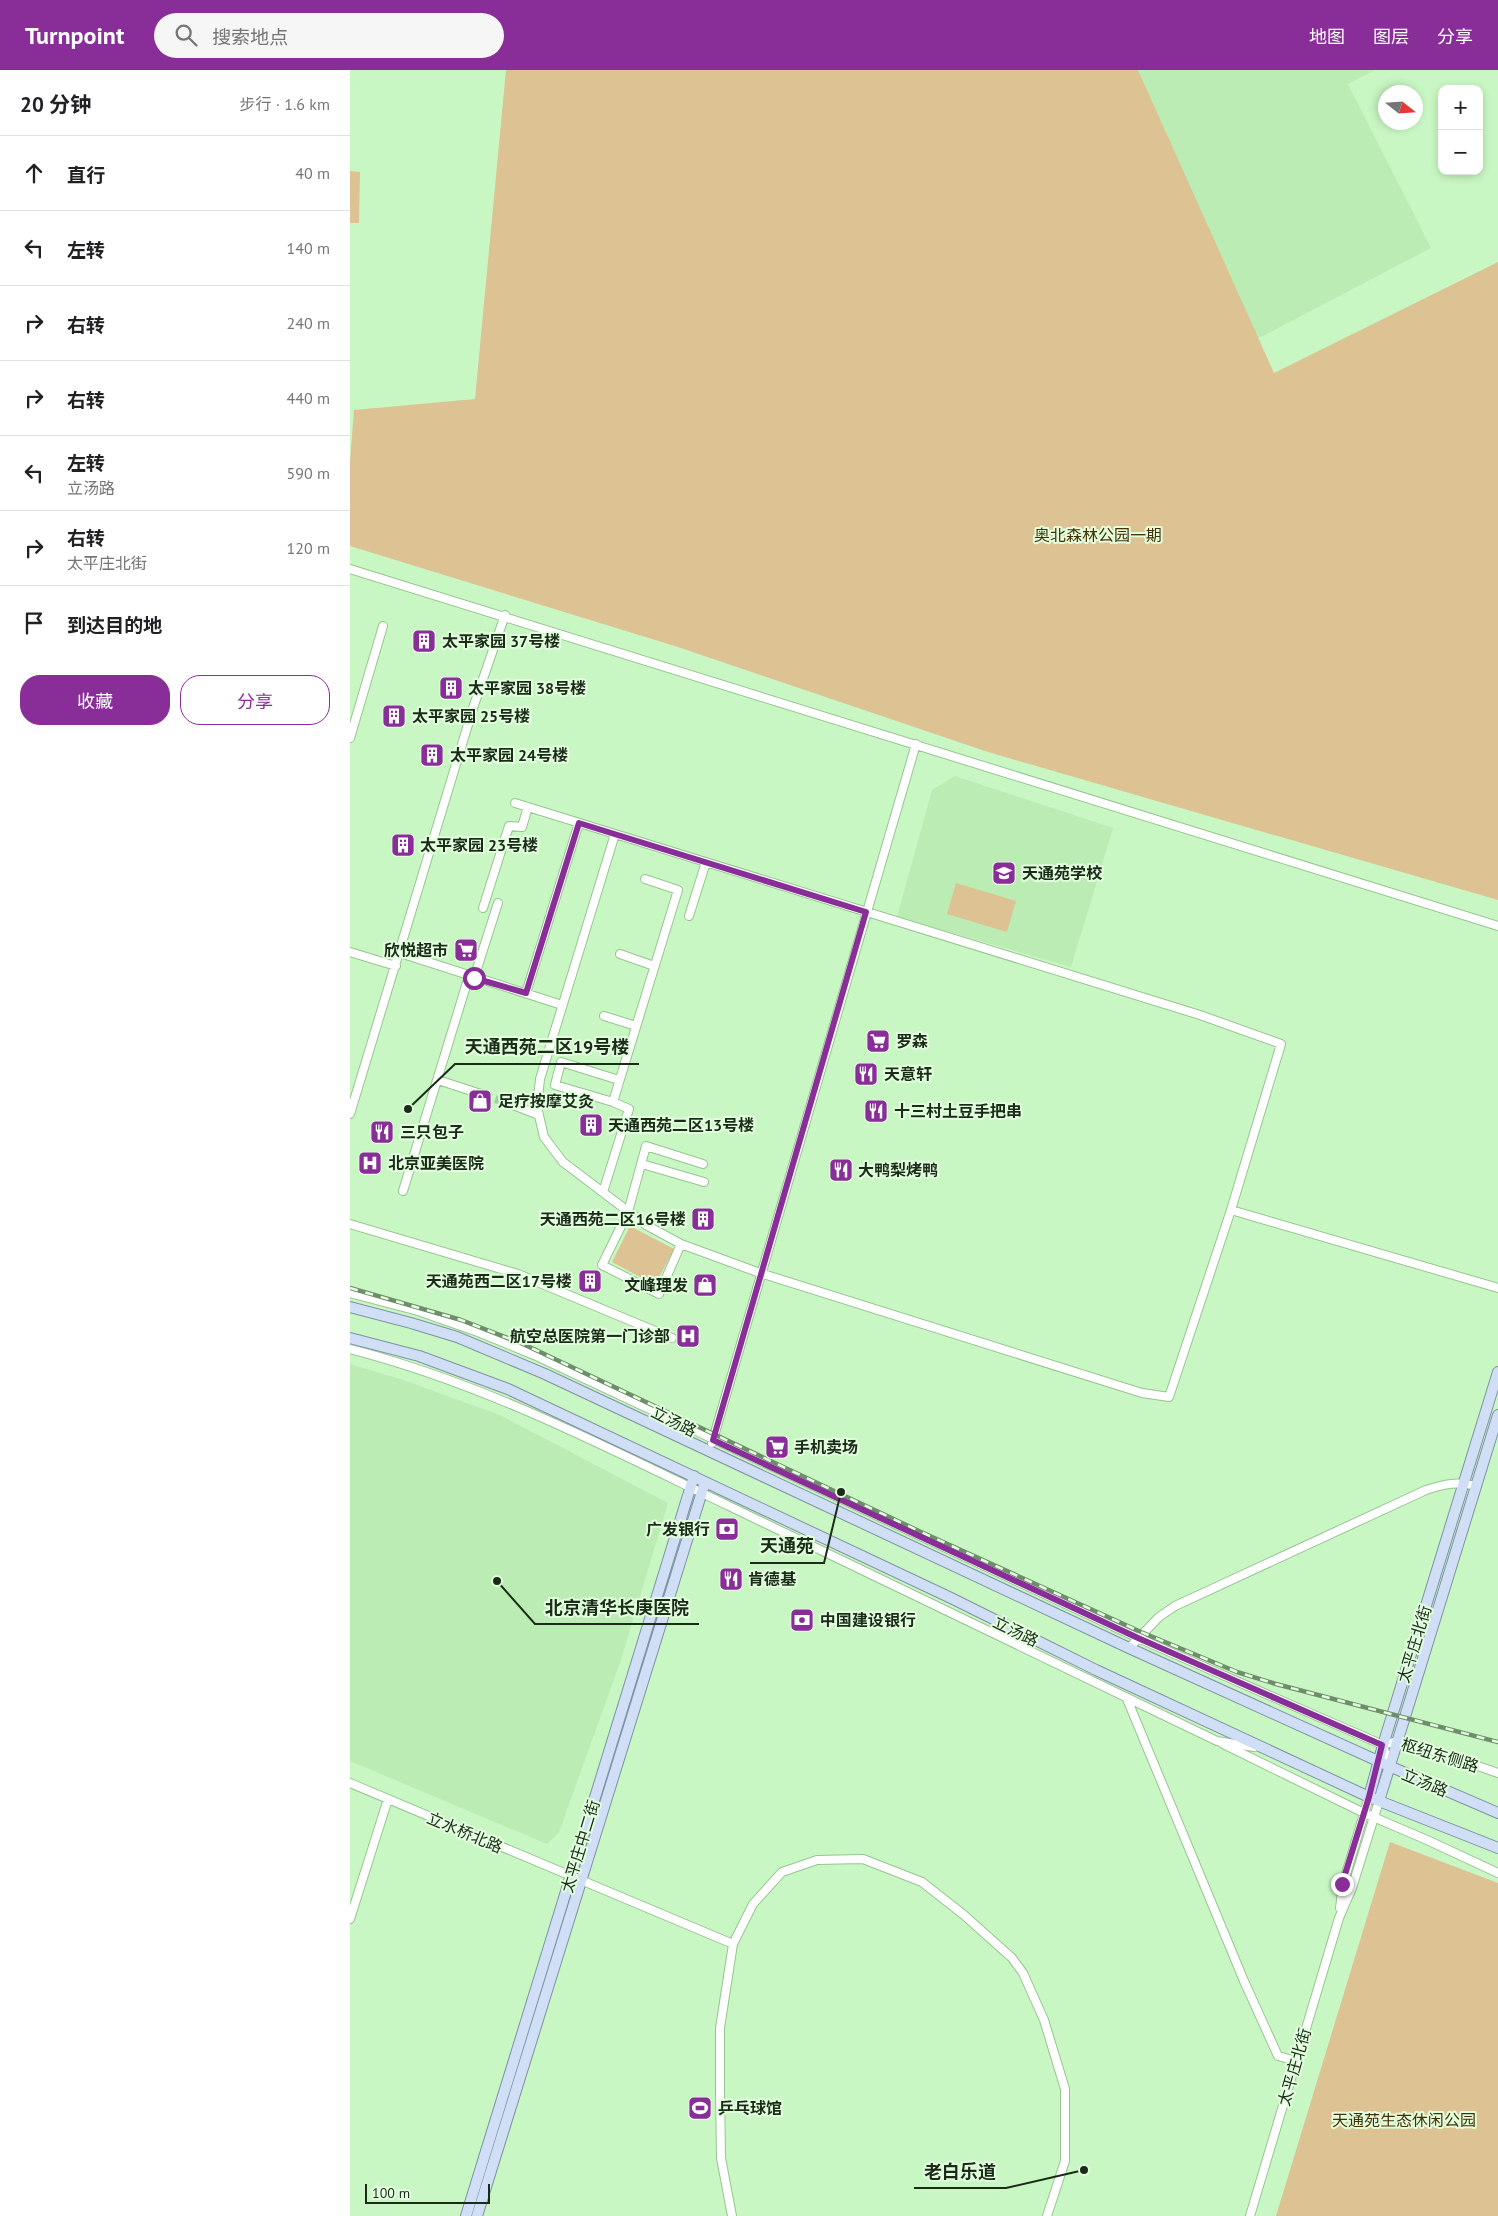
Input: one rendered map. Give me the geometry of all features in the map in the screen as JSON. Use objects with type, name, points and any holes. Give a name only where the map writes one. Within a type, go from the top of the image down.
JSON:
[{"type":"main road","name":"立汤路","points":[[350,1307],[411,1323],[501,1355],[1129,1648],[1389,1766],[1498,1813]]},
{"type":"main road","name":"立汤路","points":[[350,1338],[419,1356],[508,1389],[951,1598],[1096,1670],[1374,1799],[1498,1848]]},
{"type":"main road","name":"太平庄北街","points":[[1374,1799],[1378,1761],[1382,1745],[1498,1372]]},
{"type":"main road","name":"太平庄北街","points":[[1374,1799],[1389,1766],[1498,1415]]},
{"type":"main road","name":"太平庄中二街","points":[[476,2216],[694,1476]]},
{"type":"main road","name":"太平庄中二街","points":[[466,2216],[705,1482]]},
{"type":"street","points":[[350,569],[505,615],[1498,926]]},
{"type":"street","points":[[350,1114],[473,708],[505,615]]},
{"type":"street","points":[[350,738],[382,626]]},
{"type":"street","points":[[708,1451],[713,1440],[760,1273],[916,744]]},
{"type":"street","points":[[515,802],[1200,1016],[1281,1044],[1231,1210],[1170,1397],[1142,1393],[760,1273],[681,1244],[646,1226],[563,1162],[544,1137],[538,1107],[540,1079],[615,834]]},
{"type":"street","points":[[483,908],[509,826],[522,827],[528,807]]},
{"type":"street","points":[[526,993],[579,823]]},
{"type":"street","points":[[690,916],[706,862]]},
{"type":"street","points":[[614,1102],[619,1080],[678,890],[644,879]]},
{"type":"street","points":[[403,1191],[471,977],[498,904]]},
{"type":"street","points":[[350,952],[396,966]]},
{"type":"street","points":[[400,953],[562,1006]]},
{"type":"street","points":[[620,954],[654,966]]},
{"type":"street","points":[[604,1016],[636,1026]]},
{"type":"street","points":[[603,1192],[630,1108],[555,1085],[561,1062],[619,1080]]},
{"type":"street","points":[[438,1080],[484,1095]]},
{"type":"street","points":[[513,1105],[539,1115]]},
{"type":"street","points":[[681,1244],[658,1294],[602,1265],[628,1212],[646,1146],[703,1164]]},
{"type":"street","points":[[642,1164],[704,1182]]},
{"type":"street","points":[[1231,1210],[1498,1288]]},
{"type":"street","points":[[350,1224],[518,1274],[672,1338]]},
{"type":"street","name":"立汤路","points":[[350,1293],[418,1311],[478,1332],[586,1378],[713,1440],[1138,1638],[1382,1745],[1389,1766]]},
{"type":"street","name":"立汤路","points":[[350,1349],[438,1375],[504,1401],[701,1493],[1217,1741],[1268,1749]]},
{"type":"street","points":[[1129,1648],[1159,1617],[1175,1606],[1426,1490],[1445,1484],[1464,1483],[1476,1486]]},
{"type":"street","points":[[1127,1699],[1244,1981],[1278,2056],[1296,2061]]},
{"type":"street","points":[[1217,1741],[1364,1814],[1427,1840],[1498,1873]]},
{"type":"street","name":"枢纽东侧路","points":[[1382,1745],[1397,1741],[1439,1752],[1498,1773]]},
{"type":"street","name":"立水桥北路","points":[[350,1783],[733,1944]]},
{"type":"street","points":[[350,1919],[388,1799]]},
{"type":"street","name":"太平庄北街","points":[[1339,1918],[1342,1884],[1364,1814],[1374,1799]]},
{"type":"street","name":"太平庄北街","points":[[1250,2216],[1339,1918],[1352,1888],[1373,1818],[1374,1799]]},
{"type":"street","points":[[732,2216],[721,2158],[720,2028],[733,1944],[753,1904],[782,1872],[817,1860],[863,1859],[922,1882],[964,1915],[1012,1958],[1023,1973],[1044,2020],[1065,2089],[1065,2161],[1047,2216]]},
{"type":"shaded area","points":[[1138,70],[1375,70],[1348,84],[1431,248],[1257,339]]},
{"type":"shaded area","name":"天通苑学校","points":[[955,776],[1113,828],[1071,967],[897,917],[932,790]]},
{"type":"shaded area","points":[[350,1364],[403,1380],[500,1415],[668,1503],[621,1660],[559,1832],[547,1844],[350,1761]]},
{"type":"green space","name":"奥北森林公园一期","points":[[506,70],[1138,70],[1274,373],[1498,262],[1498,900],[988,752],[678,647],[350,546],[350,461],[354,410],[475,399]]},
{"type":"green space","points":[[350,171],[360,172],[359,223],[350,223]]},
{"type":"green space","points":[[956,883],[1016,901],[1007,932],[947,914]]},
{"type":"green space","points":[[630,1226],[674,1249],[655,1285],[612,1262]]},
{"type":"green space","name":"天通苑生态休闲公园","points":[[1390,1842],[1498,1883],[1498,2216],[1276,2216]]},
{"type":"tunnel","points":[[484,1095],[513,1105]]},
{"type":"railway","points":[[350,1288],[461,1320],[523,1344],[921,1532],[1141,1632],[1237,1672],[1498,1742]]},
{"type":"place","name":"太平家园 37号楼","points":[[424,641]]},
{"type":"place","name":"太平家园 38号楼","points":[[451,688]]},
{"type":"place","name":"太平家园 25号楼","points":[[394,716]]},
{"type":"place","name":"太平家园 24号楼","points":[[432,755]]},
{"type":"place","name":"太平家园 23号楼","points":[[403,845]]},
{"type":"place","name":"天通苑学校","points":[[1004,873]]},
{"type":"place","name":"欣悦超市","points":[[466,950]]},
{"type":"place","name":"罗森","points":[[878,1041]]},
{"type":"place","name":"天意轩","points":[[866,1074]]},
{"type":"place","name":"足疗按摩艾灸","points":[[480,1101]]},
{"type":"place","name":"天通西苑二区19号楼","points":[[408,1109]]},
{"type":"place","name":"十三村土豆手把串","points":[[876,1111]]},
{"type":"place","name":"天通西苑二区13号楼","points":[[591,1125]]},
{"type":"place","name":"三只包子","points":[[382,1132]]},
{"type":"place","name":"北京亚美医院","points":[[370,1163]]},
{"type":"place","name":"大鸭梨烤鸭","points":[[841,1170]]},
{"type":"place","name":"天通西苑二区16号楼","points":[[703,1219]]},
{"type":"place","name":"天通苑西二区17号楼","points":[[590,1281]]},
{"type":"place","name":"文峰理发","points":[[705,1285]]},
{"type":"place","name":"航空总医院第一门诊部","points":[[688,1336]]},
{"type":"place","name":"手机卖场","points":[[777,1447]]},
{"type":"place","name":"天通苑","points":[[841,1492]]},
{"type":"place","name":"广发银行","points":[[727,1529]]},
{"type":"place","name":"肯德基","points":[[731,1579]]},
{"type":"place","name":"北京清华长庚医院","points":[[497,1581]]},
{"type":"place","name":"中国建设银行","points":[[802,1620]]},
{"type":"place","name":"乒乓球馆","points":[[700,2108]]},
{"type":"place","name":"老白乐道","points":[[1084,2170]]},
{"type":"route","points":[[474,978],[526,993],[579,823],[866,912],[713,1440],[1138,1638],[1382,1745],[1373,1785],[1342,1884]]}]
